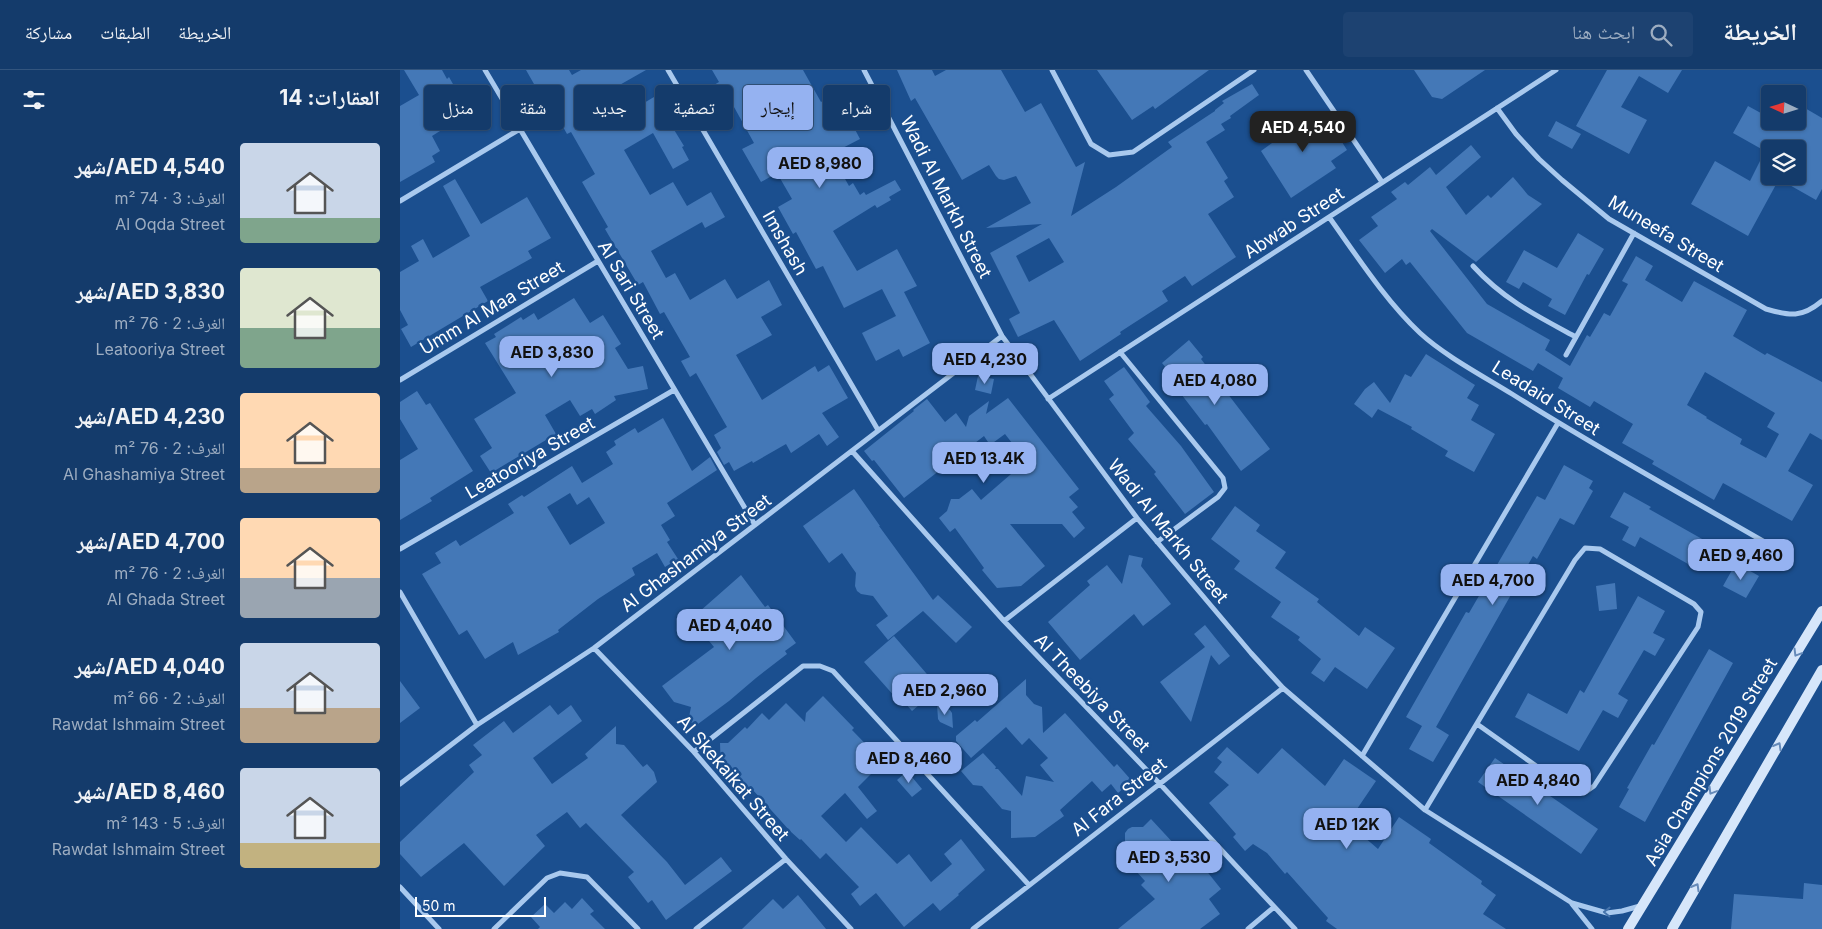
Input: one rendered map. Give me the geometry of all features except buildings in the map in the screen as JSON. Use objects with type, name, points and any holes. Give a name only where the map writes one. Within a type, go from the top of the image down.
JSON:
[{"type":"main road","name":"Asia Champions 2019 Street","points":[[1628,929],[1822,611]]},
{"type":"main road","points":[[1672,929],[1822,670]]},
{"type":"main road","points":[[1814,683],[1822,675]]},
{"type":"street","name":"Al Sari Street","points":[[484,70],[501,98]]},
{"type":"street","name":"Imshash","points":[[668,70],[878,430]]},
{"type":"street","name":"Wadi Al Markh Street","points":[[864,70],[1002,336],[1137,518],[1283,688],[1425,810],[1572,903],[1607,913],[1643,905]]},
{"type":"street","points":[[1052,70],[1091,144],[1109,155],[1133,152],[1254,70]]},
{"type":"street","points":[[1306,70],[1382,182]]},
{"type":"street","name":"Abwab Street","points":[[1048,399],[1556,70]]},
{"type":"street","name":"Muneefa Street","points":[[1497,108],[1516,134],[1539,159],[1609,219],[1766,309],[1794,315],[1806,312],[1822,301]]},
{"type":"street","points":[[400,201],[518,130]]},
{"type":"street","name":"Al Sari Street","points":[[521,130],[755,525]]},
{"type":"street","name":"Leadaid Street","points":[[1329,217],[1366,269],[1420,333],[1441,349],[1558,423],[1790,556]]},
{"type":"street","points":[[1566,355],[1634,233]]},
{"type":"street","name":"Umm Al Maa Street","points":[[400,380],[598,260]]},
{"type":"street","points":[[1473,266],[1488,283],[1508,299],[1576,338]]},
{"type":"street","name":"Al Ghashamiya Street","points":[[400,784],[477,725],[594,648],[1002,336]]},
{"type":"street","points":[[1120,352],[1223,478],[1226,488],[1157,542]]},
{"type":"street","name":"Leatooriya Street","points":[[400,549],[674,390]]},
{"type":"street","points":[[1362,756],[1558,423]]},
{"type":"street","name":"Al Theebiya Street","points":[[852,451],[1004,621],[1295,929]]},
{"type":"street","points":[[1004,621],[1137,518]]},
{"type":"street","points":[[1425,810],[1575,560],[1585,548],[1600,549],[1694,604],[1701,612],[1698,627],[1594,786],[1584,793],[1570,790],[1477,724]]},
{"type":"street","points":[[400,592],[477,725]]},
{"type":"street","points":[[400,604],[406,601]]},
{"type":"street","name":"Al Skekaikat Street","points":[[594,648],[694,752],[786,858],[851,929]]},
{"type":"street","points":[[694,752],[803,666],[820,666],[833,671],[1029,885]]},
{"type":"street","name":"Al Fara Street","points":[[972,929],[1283,688]]},
{"type":"street","points":[[696,929],[786,858]]},
{"type":"street","points":[[494,929],[547,878],[560,873],[587,877],[638,929]]},
{"type":"street","points":[[400,886],[439,929]]},
{"type":"street","name":"Wadi Al Markh Street","points":[[1572,903],[1592,929]]},
{"type":"street","points":[[1248,929],[1274,907]]}]
